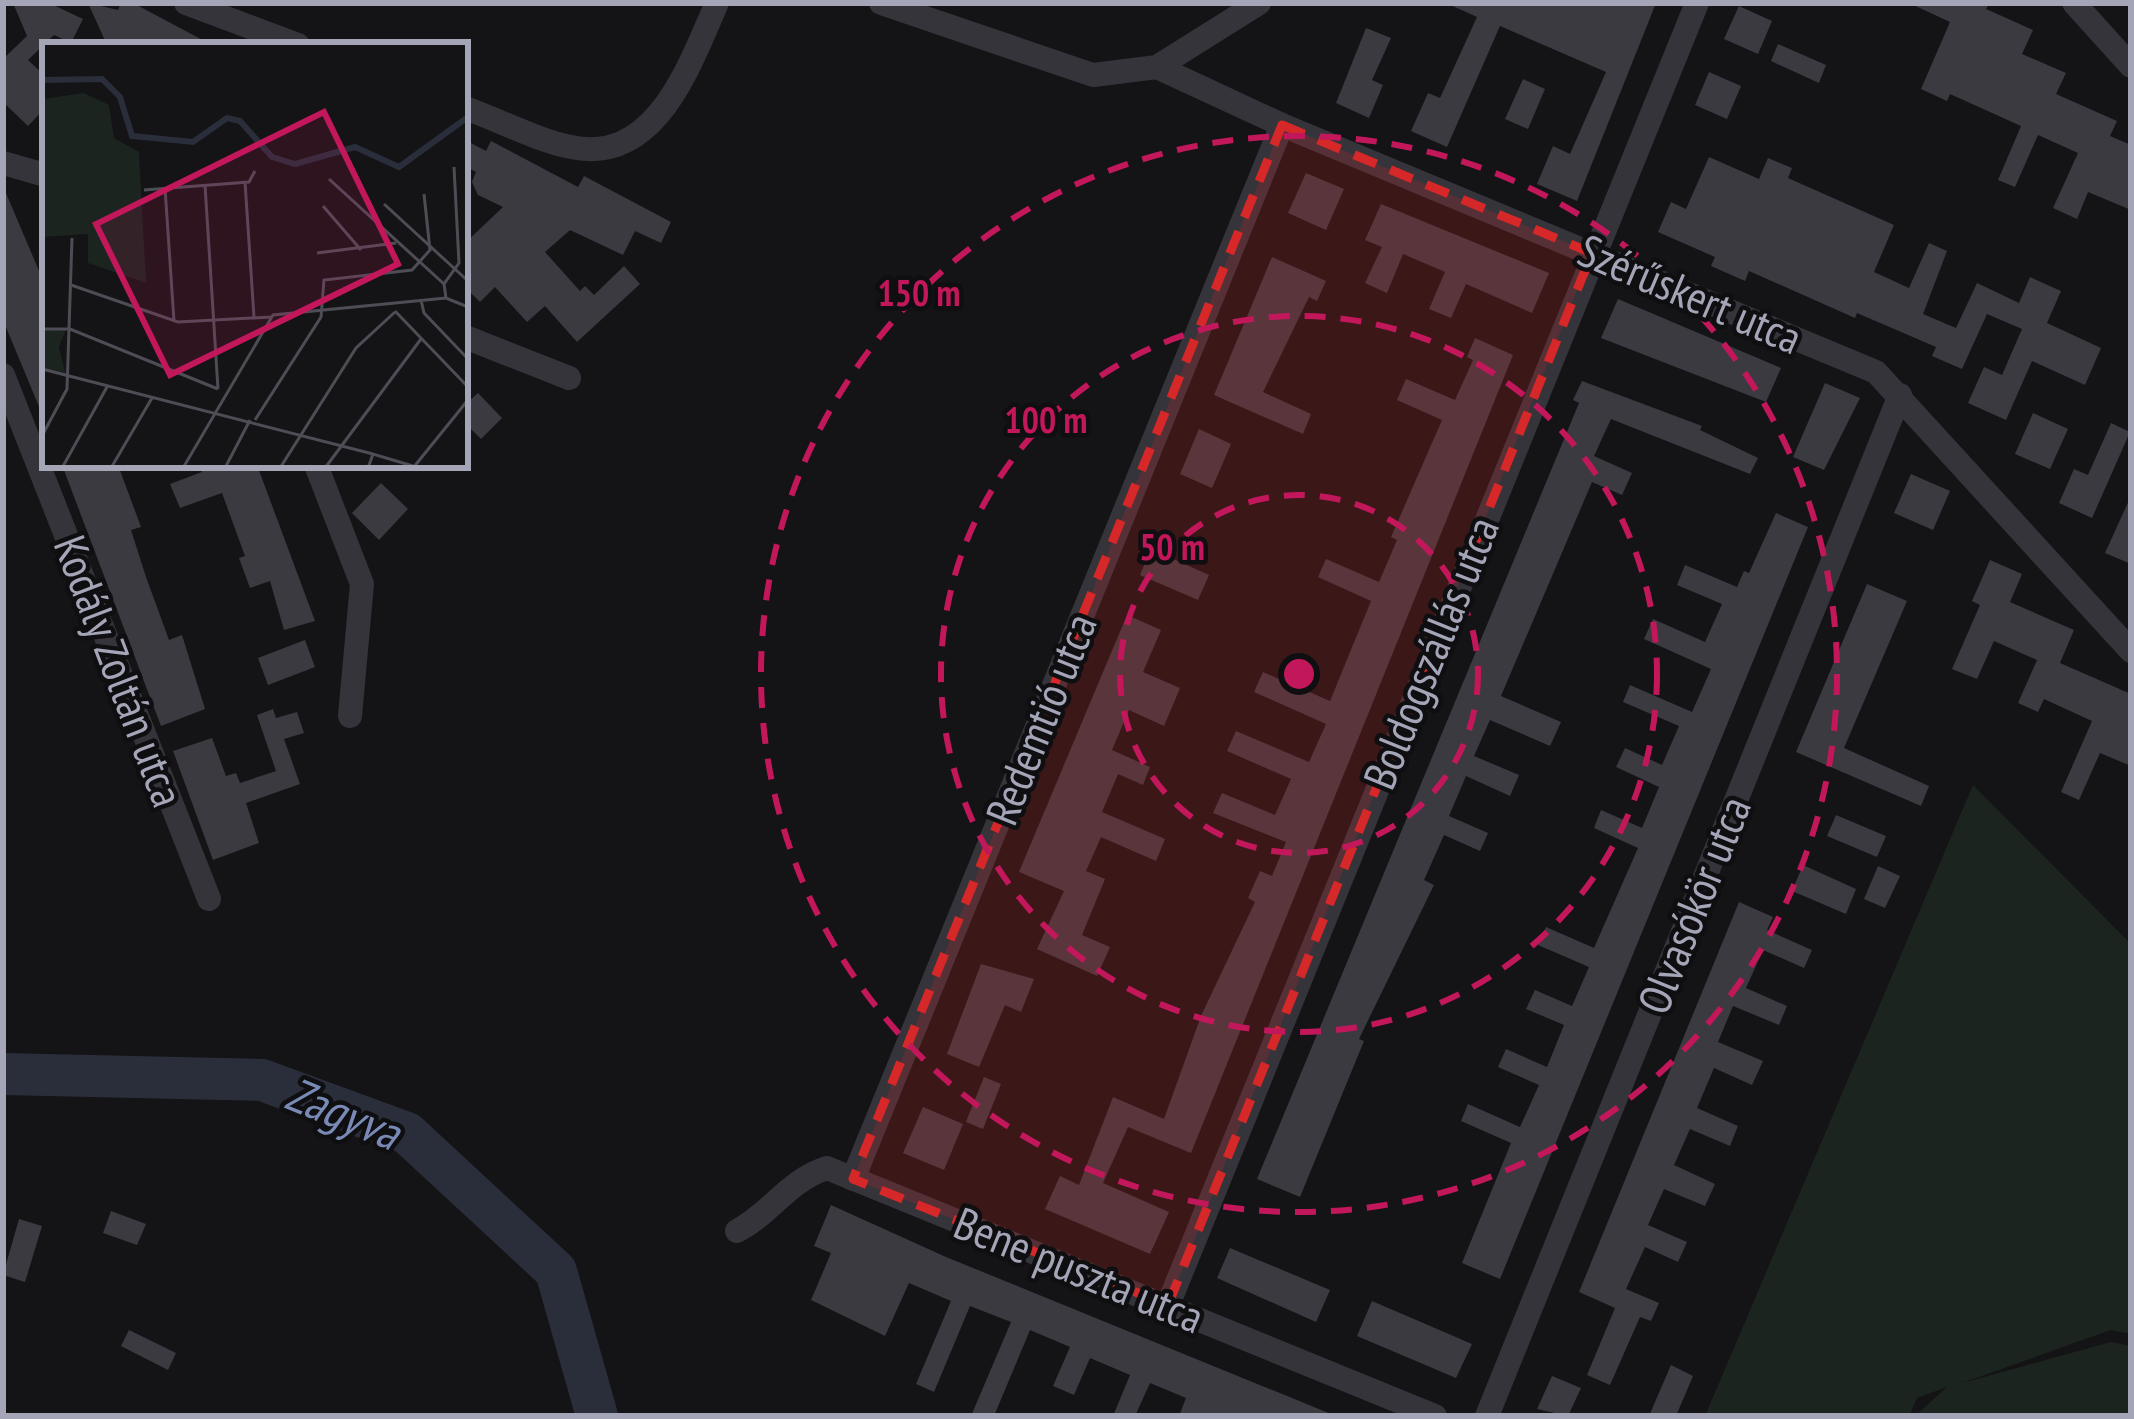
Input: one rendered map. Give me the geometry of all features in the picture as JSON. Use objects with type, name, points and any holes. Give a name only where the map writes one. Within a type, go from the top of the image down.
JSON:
[{"type":"street","points":[[186,3],[290,42]]},
{"type":"street","points":[[468,109],[571,147],[614,150],[642,134],[684,78],[717,3]]},
{"type":"street","points":[[881,3],[1072,70],[1128,74],[1157,67],[1259,3]]},
{"type":"street","name":"Boldogszállás utca","points":[[1168,1305],[1697,3]]},
{"type":"street","points":[[2074,3],[2131,66]]},
{"type":"street","name":"Szérűskert utca","points":[[1157,67],[1282,125],[1876,372],[2131,651]]},
{"type":"street","name":"Redemtió utca","points":[[854,1179],[1282,125]]},
{"type":"street","points":[[3,163],[42,174]]},
{"type":"street","points":[[468,338],[569,378]]},
{"type":"street","name":"Kodály Zoltán utca","points":[[3,375],[208,899]]},
{"type":"street","name":"Olvasókör utca","points":[[1487,1416],[1900,395]]},
{"type":"street","points":[[317,468],[362,584],[350,716]]},
{"type":"street","name":"Bene puszta utca","points":[[737,1231],[759,1219],[800,1177],[827,1168],[1435,1416]]},
{"type":"highlighted area","points":[[1282,125],[1592,253],[1168,1305],[853,1179]]},
{"type":"shaded area","points":[[1973,785],[2131,944],[2131,1334],[2111,1330],[1962,1383],[2111,1342],[2131,1346],[2131,1416],[1915,1416],[1947,1387],[1917,1398],[1909,1416],[1705,1416]]},
{"type":"building","points":[[13,3],[49,3],[83,19],[72,42],[54,35],[28,60],[42,73],[42,111],[28,126],[3,102],[3,59],[27,36]]},
{"type":"building","points":[[88,3],[118,10],[121,3],[133,3],[206,42],[106,42]]},
{"type":"building","points":[[1446,3],[1656,3],[1577,201],[1537,184],[1553,146],[1570,154],[1606,72],[1500,26],[1447,147],[1411,131],[1428,93],[1440,98],[1477,17]]},
{"type":"building","points":[[1909,3],[1989,3],[1986,9],[2033,30],[2022,54],[2066,73],[2056,94],[2117,121],[2110,136],[2131,145],[2131,210],[2088,192],[2077,219],[2053,208],[2078,153],[2038,135],[2015,187],[1998,180],[2021,126],[1950,94],[1947,101],[1921,89],[1950,22]]},
{"type":"building","points":[[1739,6],[1772,21],[1758,54],[1724,39]]},
{"type":"building","points":[[1366,28],[1391,38],[1372,80],[1383,85],[1369,118],[1336,103]]},
{"type":"building","points":[[1778,44],[1826,65],[1819,83],[1771,61]]},
{"type":"building","points":[[1709,72],[1741,86],[1727,119],[1695,105]]},
{"type":"building","points":[[1523,79],[1545,89],[1528,129],[1505,119]]},
{"type":"building","points":[[491,141],[578,187],[584,176],[671,222],[661,243],[635,231],[623,255],[570,230],[545,252],[580,291],[585,286],[594,295],[624,266],[640,284],[577,342],[545,306],[527,322],[495,287],[480,302],[468,290],[468,240],[503,207],[478,195],[472,182],[476,172],[468,168],[468,142],[486,151]]},
{"type":"building","points":[[1709,157],[1759,179],[1768,158],[1792,168],[1788,178],[1894,225],[1874,272],[1909,288],[1929,243],[1947,251],[1923,314],[1956,328],[1977,283],[2019,303],[2030,277],[2061,291],[2047,323],[2101,348],[2085,385],[2032,361],[2006,420],[1968,403],[1984,367],[2002,375],[2022,329],[1987,314],[1962,369],[1932,356],[1936,347],[1857,313],[1855,318],[1749,271],[1745,281],[1711,266],[1715,257],[1658,232],[1671,202],[1686,209]]},
{"type":"building","points":[[1306,173],[1344,189],[1326,230],[1288,213]]},
{"type":"building","points":[[3,186],[42,278],[42,414],[3,320]]},
{"type":"building","points":[[1381,204],[1549,273],[1532,313],[1466,284],[1451,318],[1429,309],[1445,272],[1403,254],[1387,293],[1365,283],[1382,247],[1365,240]]},
{"type":"building","points":[[1272,257],[1326,281],[1317,301],[1309,297],[1263,392],[1311,414],[1303,434],[1214,395]]},
{"type":"building","points":[[1618,299],[1781,368],[1766,402],[1601,338]]},
{"type":"building","points":[[1475,338],[1513,355],[1191,1153],[1128,1127],[1103,1183],[1169,1212],[1150,1254],[1045,1209],[1060,1176],[1079,1185],[1113,1097],[1164,1119],[1201,1016],[1255,902],[1248,898],[1260,871],[1272,876],[1286,842],[1213,813],[1222,793],[1275,815],[1291,779],[1227,751],[1236,731],[1309,762],[1326,724],[1254,692],[1263,672],[1330,701],[1371,601],[1318,577],[1326,559],[1379,582],[1397,540],[1391,537],[1442,420],[1397,400],[1406,379],[1455,400],[1473,360],[1467,357]]},
{"type":"building","points":[[1582,381],[1702,426],[1700,430],[1758,458],[1750,474],[1611,419],[1594,456],[1632,473],[1622,495],[1592,482],[1501,696],[1561,722],[1550,746],[1490,720],[1474,756],[1519,775],[1510,796],[1466,776],[1449,816],[1488,833],[1480,851],[1444,835],[1424,880],[1434,885],[1359,1039],[1364,1041],[1300,1197],[1257,1179],[1579,403],[1573,400]]},
{"type":"building","points":[[1825,383],[1860,398],[1824,470],[1793,457]]},
{"type":"building","points":[[478,393],[502,418],[481,439],[468,426],[468,402]]},
{"type":"building","points":[[2033,413],[2068,429],[2050,469],[2015,454]]},
{"type":"building","points":[[2111,423],[2130,432],[2092,518],[2059,503],[2074,469],[2088,475]]},
{"type":"building","points":[[1199,429],[1231,444],[1212,488],[1180,474]]},
{"type":"building","points":[[63,468],[119,468],[141,527],[131,530],[146,577],[169,640],[182,635],[205,709],[161,726]]},
{"type":"building","points":[[200,468],[258,468],[315,621],[284,630],[270,581],[250,588],[239,558],[245,556],[222,493],[180,508],[170,484],[202,472]]},
{"type":"building","points":[[1911,474],[1950,491],[1933,530],[1894,513]]},
{"type":"building","points":[[381,483],[408,509],[379,540],[352,513]]},
{"type":"building","points":[[2131,496],[2131,564],[2105,553]]},
{"type":"building","points":[[1776,513],[1808,527],[1500,1279],[1462,1263],[1511,1143],[1461,1121],[1468,1104],[1520,1127],[1539,1085],[1498,1067],[1506,1049],[1547,1067],[1564,1025],[1526,1009],[1535,990],[1572,1006],[1589,967],[1538,945],[1546,927],[1594,948],[1638,848],[1594,828],[1601,810],[1642,828],[1659,787],[1616,767],[1625,748],[1662,765],[1679,726],[1623,702],[1630,685],[1692,712],[1711,669],[1644,639],[1653,619],[1705,642],[1722,604],[1677,585],[1685,565],[1737,587],[1744,571],[1749,573]]},
{"type":"building","points":[[1151,549],[1209,575],[1198,600],[1140,575]]},
{"type":"building","points":[[1990,560],[2022,574],[2010,602],[2074,630],[2060,663],[2131,694],[2131,766],[2100,753],[2079,800],[2061,792],[2092,721],[2044,699],[2038,712],[2018,703],[2037,660],[1994,641],[1977,679],[1952,669],[1980,605],[1972,601]]},
{"type":"building","points":[[1867,584],[1907,601],[1844,748],[1929,786],[1921,806],[1796,752]]},
{"type":"building","points":[[1127,615],[1161,630],[1143,672],[1180,688],[1164,726],[1129,710],[1112,750],[1150,767],[1143,785],[1118,774],[1102,812],[1165,839],[1156,861],[1101,837],[1086,871],[1105,879],[1082,935],[1110,947],[1097,976],[1037,949],[1064,891],[1019,872]]},
{"type":"building","points":[[305,640],[315,667],[268,685],[258,658]]},
{"type":"building","points":[[273,709],[276,718],[297,712],[304,733],[284,739],[300,784],[246,803],[259,843],[213,860],[173,751],[212,738],[226,776],[236,773],[240,783],[276,771],[257,715]]},
{"type":"building","points":[[1836,815],[1886,836],[1877,857],[1827,836]]},
{"type":"building","points":[[1803,865],[1856,889],[1846,914],[1792,891]]},
{"type":"building","points":[[1878,866],[1900,876],[1885,908],[1864,899]]},
{"type":"building","points":[[1739,902],[1773,917],[1767,930],[1812,950],[1804,968],[1763,950],[1746,988],[1787,1006],[1779,1025],[1733,1006],[1718,1042],[1763,1061],[1752,1085],[1714,1068],[1697,1108],[1738,1126],[1730,1146],[1690,1129],[1674,1165],[1715,1184],[1705,1206],[1664,1189],[1648,1225],[1687,1242],[1678,1262],[1645,1247],[1626,1289],[1659,1303],[1651,1321],[1640,1317],[1610,1385],[1587,1375],[1615,1308],[1579,1292]]},
{"type":"building","points":[[981,964],[1034,979],[1021,1012],[1005,1005],[979,1067],[947,1054]]},
{"type":"building","points":[[984,1077],[1001,1084],[983,1129],[966,1122]]},
{"type":"building","points":[[923,1107],[963,1124],[944,1170],[903,1153]]},
{"type":"building","points":[[831,1205],[946,1257],[1336,1416],[1179,1416],[1186,1398],[1150,1383],[1135,1416],[1113,1416],[1130,1375],[1090,1358],[1074,1395],[1053,1386],[1070,1347],[1030,1330],[994,1416],[971,1416],[1011,1322],[970,1306],[934,1392],[916,1384],[951,1301],[909,1283],[885,1336],[811,1300],[831,1253],[814,1246]]},
{"type":"building","points":[[111,1211],[146,1224],[137,1245],[103,1233]]},
{"type":"building","points":[[19,1219],[42,1226],[25,1282],[3,1275]]},
{"type":"building","points":[[1230,1248],[1330,1290],[1316,1322],[1217,1278]]},
{"type":"building","points":[[1372,1301],[1472,1344],[1456,1378],[1357,1336]]},
{"type":"building","points":[[129,1330],[176,1353],[168,1370],[121,1346]]},
{"type":"building","points":[[1671,1365],[1693,1376],[1676,1416],[1649,1416]]},
{"type":"building","points":[[1552,1376],[1581,1388],[1568,1416],[1537,1409]]},
{"type":"waterway","name":"Zagyva","points":[[3,1074],[262,1080],[407,1133],[556,1271],[597,1416]]}]
